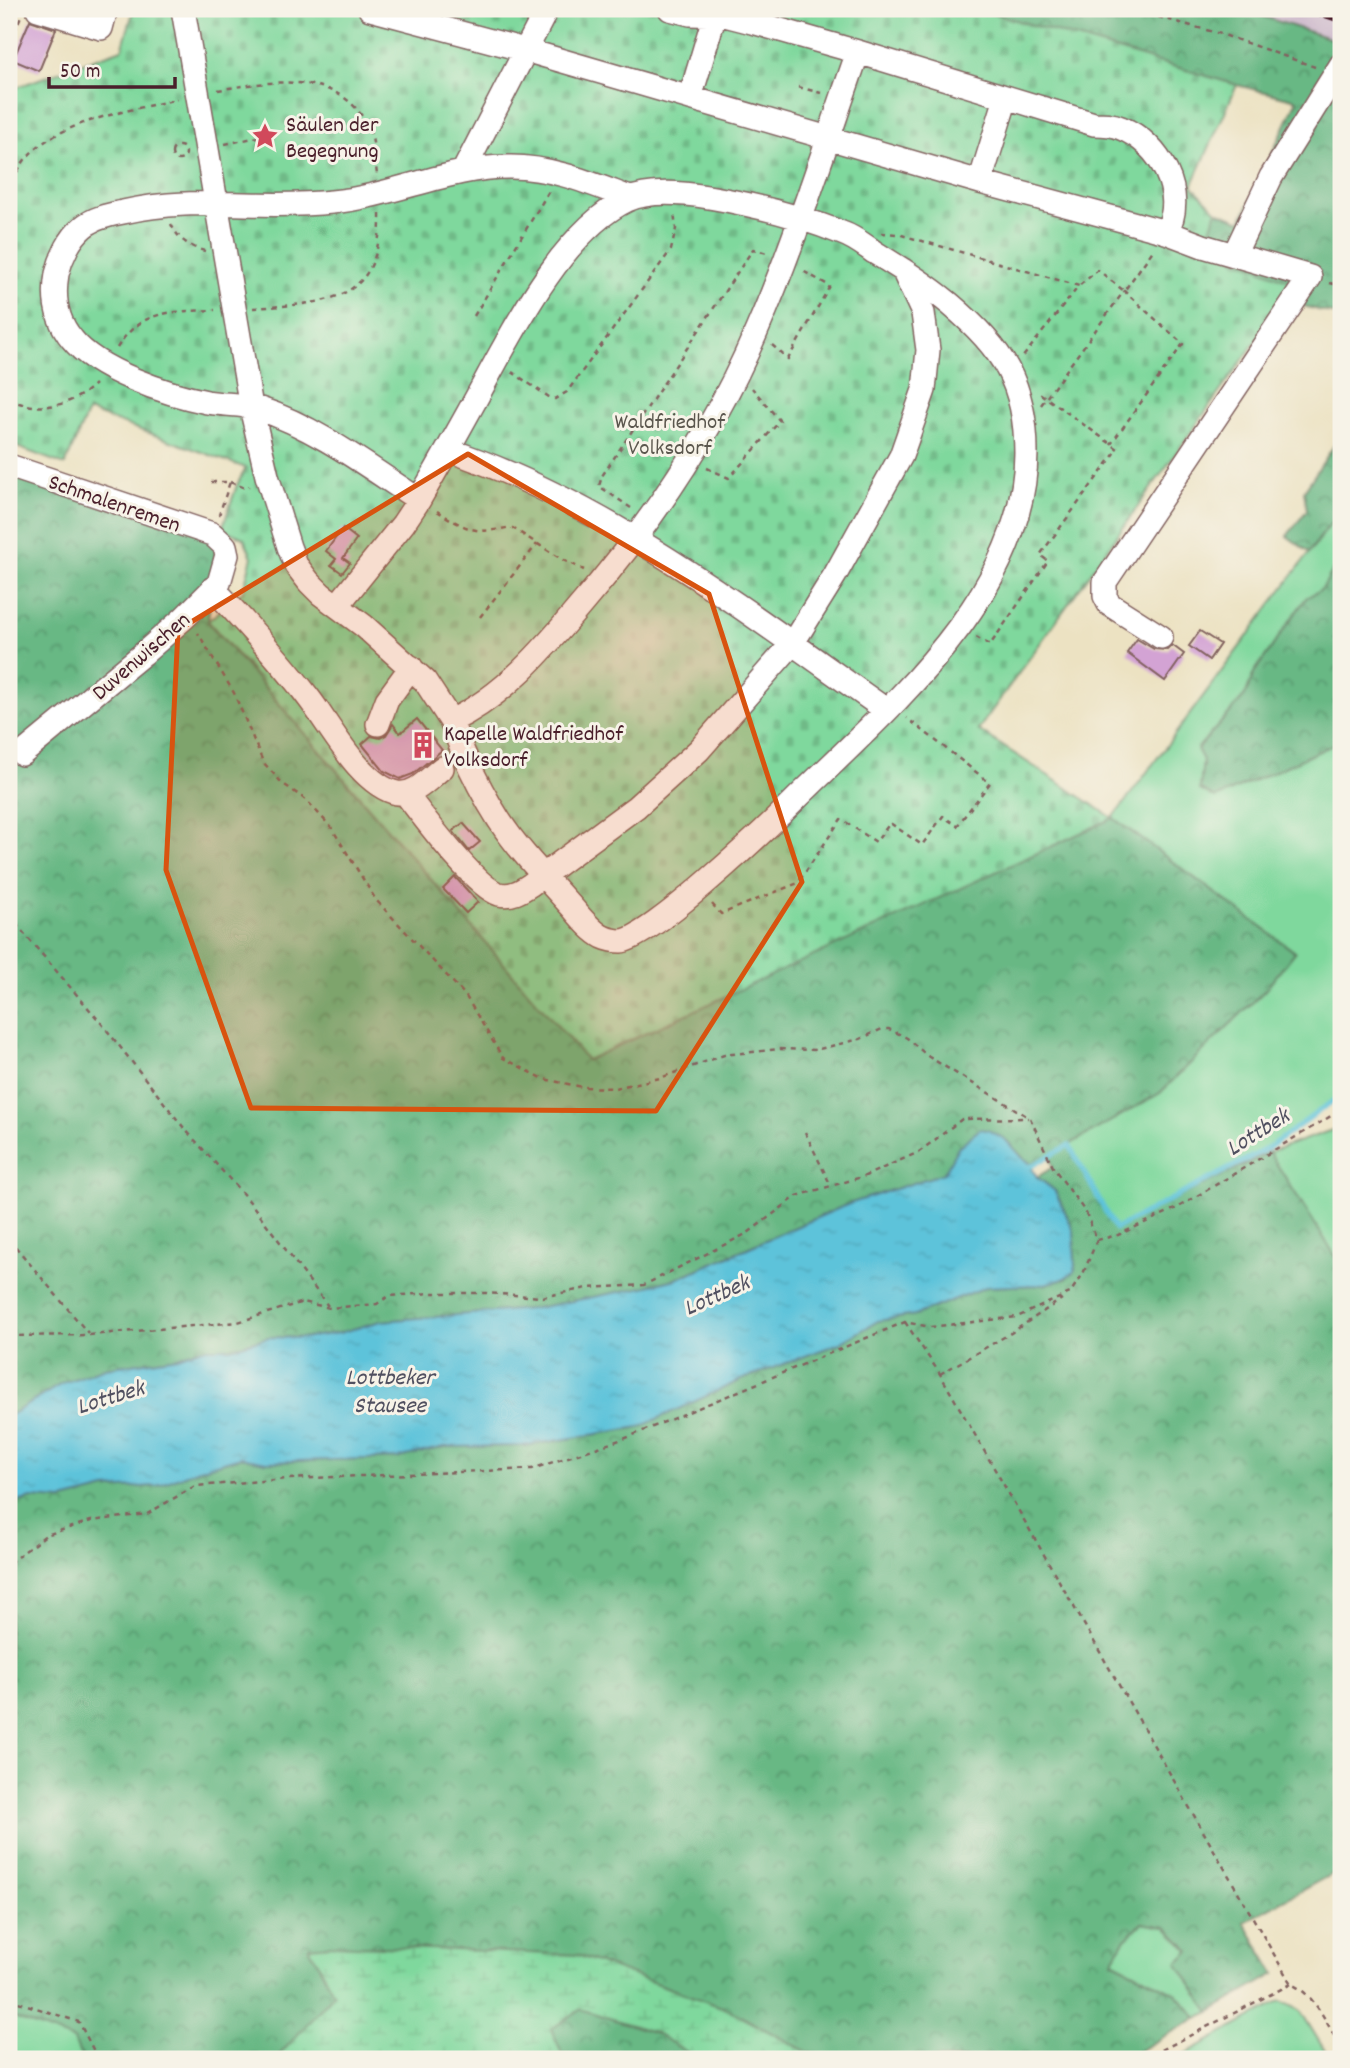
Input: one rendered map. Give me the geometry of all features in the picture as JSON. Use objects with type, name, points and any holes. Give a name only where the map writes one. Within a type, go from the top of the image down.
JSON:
[{"type":"street","points":[[38,9],[101,28],[106,9]]},
{"type":"street","points":[[183,9],[216,202],[224,252],[251,407],[267,476],[296,565],[309,582],[365,626],[425,681],[451,721],[463,752],[500,822],[542,875],[593,930],[605,939],[626,941],[637,936],[689,896],[766,829],[916,680],[983,593],[1006,547],[1020,506],[1026,468],[1026,424],[1011,373],[993,346],[930,288],[846,234],[759,207],[671,195],[630,198],[560,174],[512,167],[464,170],[379,196],[333,202],[248,205],[216,202],[166,204],[95,220],[75,235],[58,269],[54,290],[57,312],[73,341],[106,366],[173,393],[204,401],[251,407],[279,417],[321,437],[419,500]]},
{"type":"street","points":[[464,170],[547,9]]},
{"type":"street","points":[[670,9],[756,23],[1094,124],[1110,124],[1124,128],[1162,163],[1171,183],[1176,203],[1173,220],[1166,232]]},
{"type":"street","points":[[382,10],[979,182],[1166,232],[1310,277],[1105,582],[1105,596],[1110,604],[1161,637]]},
{"type":"street","points":[[690,98],[715,15]]},
{"type":"street","points":[[451,721],[476,709],[510,681],[552,638],[602,581],[634,539],[688,459],[738,371],[757,331],[800,220],[858,52]]},
{"type":"street","points":[[1234,255],[1271,177],[1338,70]]},
{"type":"street","points":[[979,182],[1006,98]]},
{"type":"street","points":[[337,606],[419,500],[523,314],[575,243],[601,217],[630,198]]},
{"type":"street","points":[[405,793],[476,878],[495,893],[503,895],[520,892],[636,807],[699,750],[792,644],[835,575],[901,456],[924,390],[928,350],[923,313],[903,270]]},
{"type":"street","points":[[448,450],[473,458],[558,497],[634,539],[888,707]]},
{"type":"street","name":"Schmalenremen","points":[[9,466],[216,537]]},
{"type":"street","name":"Duvenwischen","points":[[22,754],[184,618],[219,583],[227,555],[225,546],[216,537]]},
{"type":"street","points":[[213,588],[309,698],[327,727],[364,771],[385,788],[405,793],[415,789],[442,768]]},
{"type":"street","points":[[378,724],[387,700],[411,667]]},
{"type":"path","points":[[1129,9],[1338,70]]},
{"type":"path","points":[[798,87],[842,98]]},
{"type":"path","points":[[9,190],[18,170],[37,148]]},
{"type":"path","points":[[474,316],[560,174]]},
{"type":"path","points":[[497,361],[549,397],[555,399],[567,392],[671,250],[677,229],[671,195]]},
{"type":"path","points":[[166,204],[175,232],[186,243],[200,250],[224,252]]},
{"type":"path","points":[[1026,424],[1166,232]]},
{"type":"path","points":[[846,234],[898,234],[1079,286]]},
{"type":"path","points":[[649,519],[599,486],[602,476],[752,249],[784,260],[830,286],[788,359],[757,331]]},
{"type":"path","points":[[1011,373],[1079,286],[1098,270],[1183,344],[1111,444]]},
{"type":"path","points":[[688,459],[729,478],[780,422],[738,371]]},
{"type":"path","points":[[960,626],[990,645],[1048,561],[1040,555],[1118,449],[1038,392]]},
{"type":"path","points":[[211,482],[230,482],[216,537]]},
{"type":"path","points":[[419,500],[468,528],[490,532],[511,527],[602,581]]},
{"type":"path","points":[[480,617],[537,544]]},
{"type":"path","points":[[184,618],[197,630],[234,693],[263,762],[282,783],[306,800],[331,827],[376,900],[465,995],[503,1058],[515,1066],[552,1081],[583,1087],[615,1088],[660,1078],[724,1055],[747,1051],[815,1050],[889,1029],[906,1038],[929,1057],[1030,1118],[1052,1165],[1086,1213],[1097,1240],[1083,1274],[1070,1293],[940,1374]]},
{"type":"path","points":[[721,914],[798,883],[841,819],[876,842],[890,823],[922,845],[943,816],[957,826],[990,783],[888,707]]},
{"type":"path","points":[[9,916],[102,1024],[184,1128],[250,1202],[330,1308]]},
{"type":"path","points":[[1097,1240],[1118,1235],[1177,1208],[1341,1110]]},
{"type":"path","points":[[9,1336],[89,1335],[239,1322],[303,1302],[330,1308],[377,1304],[388,1296],[486,1293],[542,1297],[587,1288],[644,1285],[748,1233],[796,1196],[865,1176],[919,1152],[962,1119],[1030,1118]]},
{"type":"path","points":[[805,1132],[831,1186]]},
{"type":"path","points":[[9,1239],[89,1335]]},
{"type":"path","points":[[9,1563],[46,1535],[91,1521],[147,1514],[195,1486],[288,1479],[532,1469],[626,1438],[905,1322],[930,1327],[1017,1317],[1070,1293]]},
{"type":"path","points":[[905,1322],[940,1374],[1291,1984],[1301,1988],[1312,2000],[1341,2048]]},
{"type":"path","points":[[1144,2059],[1291,1984]]},
{"type":"path","points":[[9,1999],[79,2022],[98,2059]]},
{"type":"highlighted area","points":[[468,454],[709,594],[802,882],[656,1111],[251,1108],[166,870],[178,630]]},
{"type":"shaded area","points":[[1240,9],[1341,9],[1341,42],[1337,40]]},
{"type":"green space","name":"Waldfriedhof Volksdorf","points":[[134,9],[977,9],[1237,85],[1192,186],[1217,211],[1203,246],[1297,284],[978,730],[1113,818],[587,1060],[208,621],[243,591],[252,557],[244,538],[222,529],[237,485],[246,468],[88,411],[65,465],[9,444],[9,90],[122,49]]},
{"type":"green space","points":[[977,9],[1240,9],[1341,42],[1341,316],[1285,301],[1203,246],[1217,211],[1241,221],[1297,100]]},
{"type":"green space","points":[[1341,435],[1341,510],[1309,552],[1287,536],[1307,510],[1304,491]]},
{"type":"green space","points":[[9,475],[207,535],[216,549],[208,622],[587,1060],[1113,818],[1295,952],[1265,990],[1160,1093],[1069,1145],[1115,1229],[1269,1152],[1341,1265],[1341,1869],[1244,1922],[1275,1974],[1210,2012],[1177,1963],[1190,1951],[1166,1927],[1142,1923],[1124,1940],[1112,1961],[1177,1994],[1197,2018],[1124,2059],[820,2059],[727,2009],[577,1955],[331,1945],[310,1947],[335,1994],[276,2059],[82,2059],[74,2040],[9,2016],[9,1504],[32,1498],[63,1500],[106,1489],[157,1486],[199,1469],[242,1457],[266,1462],[398,1458],[444,1447],[523,1446],[635,1428],[741,1380],[840,1343],[878,1321],[915,1315],[986,1287],[1040,1285],[1065,1279],[1075,1269],[1074,1231],[1055,1191],[1037,1177],[1053,1167],[1049,1157],[1058,1151],[1029,1164],[1005,1139],[944,1173],[849,1204],[675,1279],[531,1309],[381,1321],[339,1333],[302,1338],[269,1337],[231,1348],[202,1348],[178,1357],[105,1368],[63,1383],[9,1416]]},
{"type":"green space","points":[[1341,510],[1341,557],[1322,589],[1306,598],[1254,673],[1245,696],[1197,749],[1203,760],[1200,790],[1216,798],[1341,741],[1341,1095],[1270,1147],[1115,1229],[1069,1145],[1160,1093],[1265,990],[1295,952],[1113,818]]},
{"type":"green space","points":[[1341,557],[1341,741],[1216,798],[1200,790],[1203,760],[1197,749],[1245,696],[1254,673],[1306,598],[1322,589]]},
{"type":"green space","points":[[1341,1127],[1341,1265],[1269,1152]]},
{"type":"green space","points":[[1142,1923],[1166,1927],[1190,1952],[1178,1964],[1210,2012],[1197,2018],[1177,1994],[1111,1961],[1124,1940]]},
{"type":"green space","points":[[331,1945],[577,1955],[727,2009],[820,2059],[698,2059],[656,2033],[581,2009],[551,2029],[564,2059],[276,2059],[334,1994],[309,1947]]},
{"type":"green space","points":[[1281,2001],[1300,2010],[1330,2059],[1176,2059]]},
{"type":"green space","points":[[581,2009],[656,2033],[698,2059],[564,2059],[551,2029]]},
{"type":"green space","points":[[9,2016],[75,2040],[82,2059],[9,2059]]},
{"type":"water","name":"Lottbeker Stausee","points":[[980,1129],[1005,1139],[1028,1161],[1037,1177],[1055,1191],[1074,1231],[1075,1269],[1061,1280],[1040,1285],[986,1287],[915,1315],[878,1321],[840,1343],[741,1380],[640,1427],[523,1446],[444,1447],[398,1458],[266,1462],[241,1457],[199,1469],[157,1486],[106,1489],[63,1500],[32,1498],[9,1504],[9,1416],[63,1383],[105,1368],[178,1357],[202,1348],[231,1348],[269,1337],[302,1338],[339,1333],[381,1321],[531,1309],[676,1279],[849,1204],[944,1173],[958,1147]]},
{"type":"building","points":[[30,20],[56,29],[39,71],[13,60]]},
{"type":"building","points":[[343,528],[357,539],[343,558],[350,563],[342,573],[331,565],[336,559],[326,551]]},
{"type":"building","points":[[1200,631],[1220,644],[1209,660],[1189,646]]},
{"type":"building","points":[[1137,639],[1154,649],[1167,650],[1172,645],[1184,654],[1165,681],[1127,653]]},
{"type":"building","points":[[417,719],[442,750],[413,774],[400,779],[384,771],[362,744],[371,736],[380,738],[386,735],[393,724],[400,733]]},
{"type":"building","points":[[463,823],[480,842],[469,851],[453,831]]},
{"type":"building","points":[[455,877],[478,902],[466,913],[443,889]]},
{"type":"waterway","name":"Lottbek","points":[[1024,1170],[1069,1145],[1115,1229],[1270,1147],[1341,1095]]},
{"type":"railway","points":[[1305,9],[1341,21]]},
{"type":"place","name":"Säulen der Begegnung","points":[[265,136]]},
{"type":"place","name":"Kapelle Waldfriedhof Volksdorf","points":[[423,745]]}]
